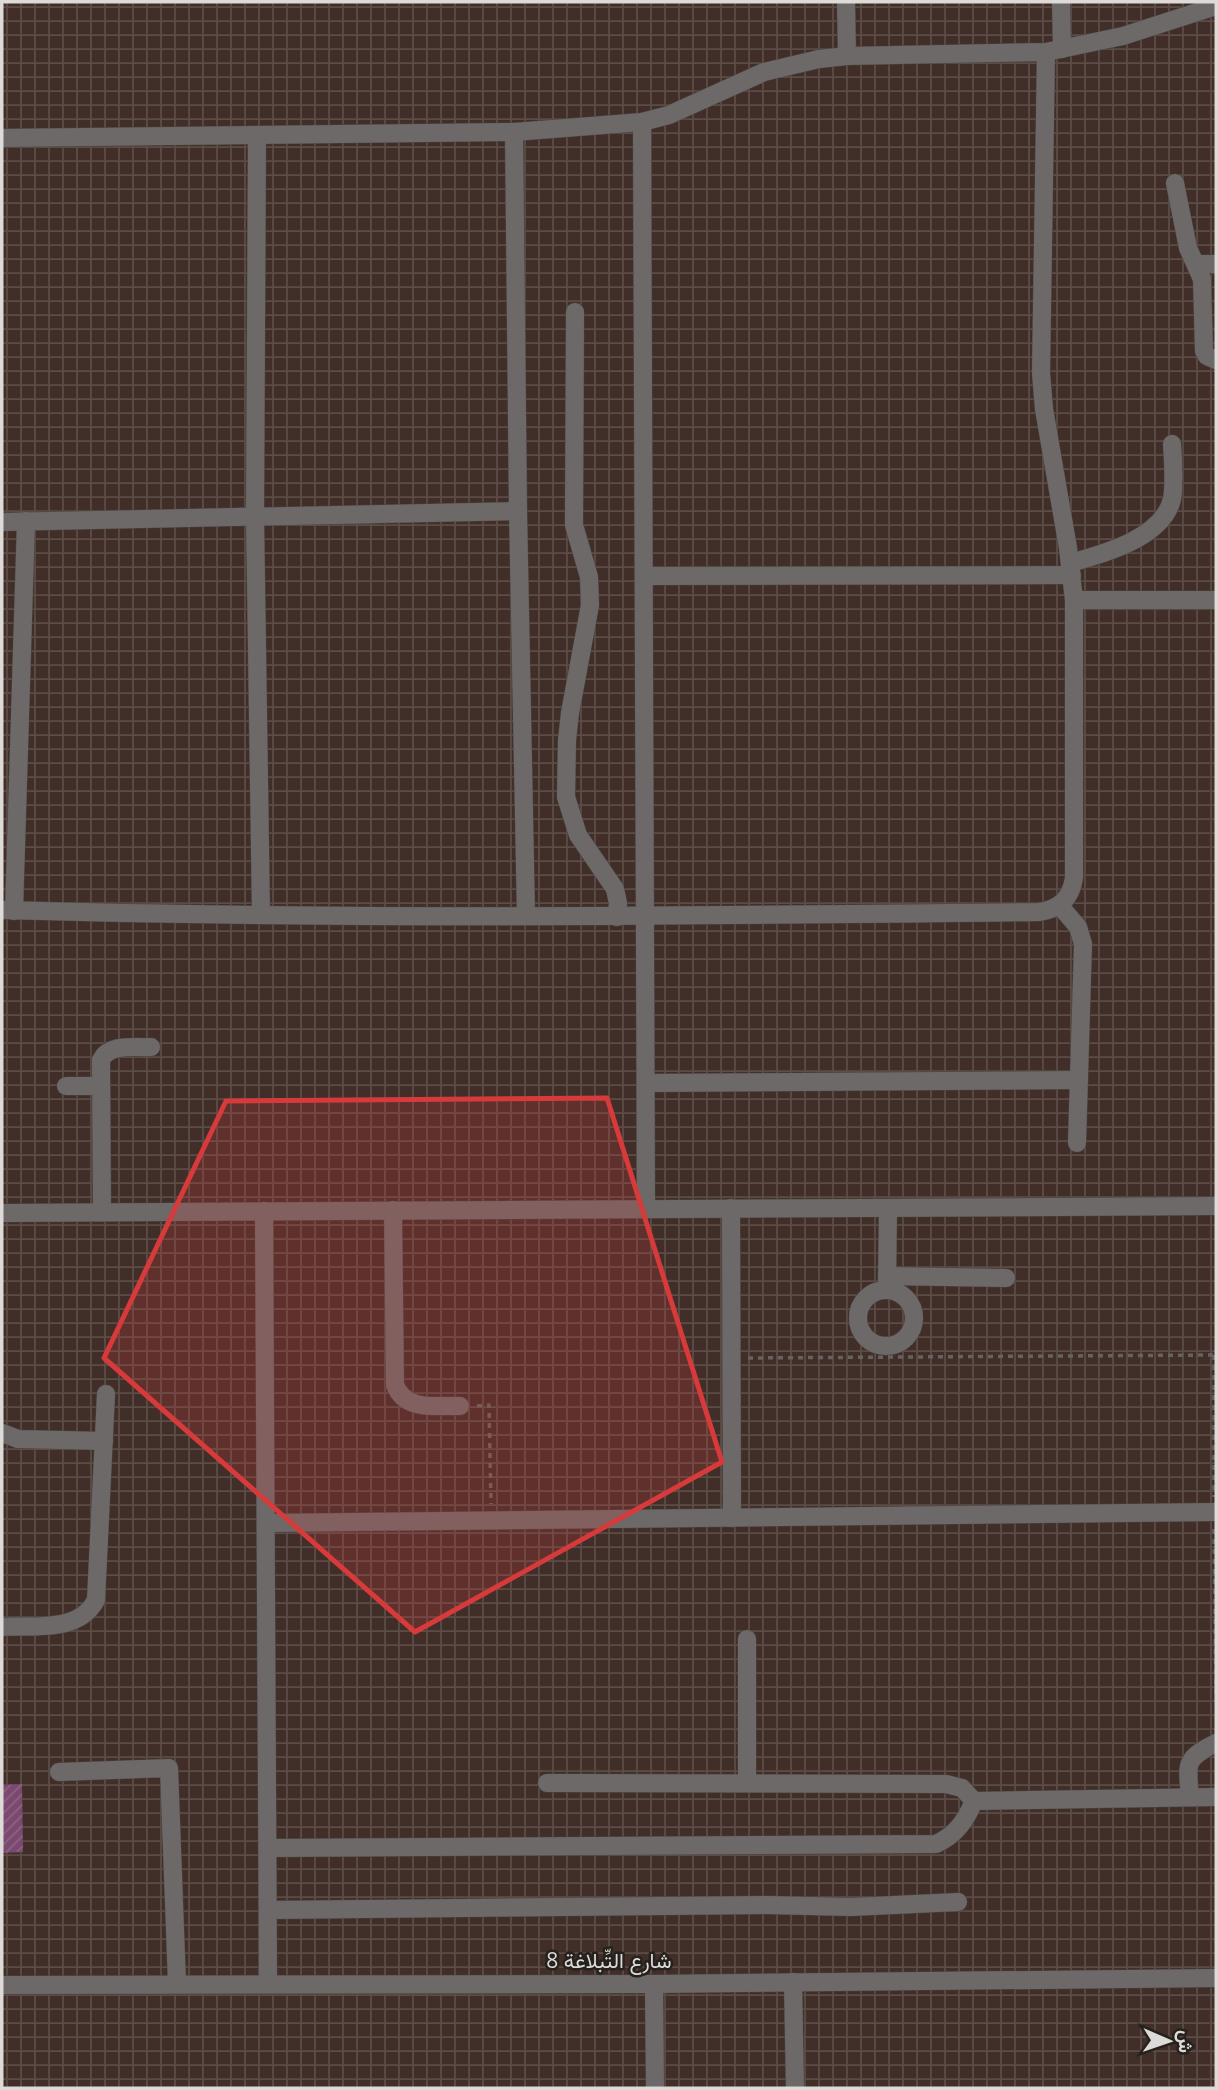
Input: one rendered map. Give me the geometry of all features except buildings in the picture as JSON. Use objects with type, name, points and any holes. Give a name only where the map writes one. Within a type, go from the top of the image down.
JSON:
[{"type":"street","points":[[846,2],[847,56]]},
{"type":"street","points":[[26,521],[8,911],[181,915],[645,917],[1039,912],[1060,906],[1072,888],[1074,877],[1074,600],[1044,409],[1041,373],[1054,50],[1061,2]]},
{"type":"street","points":[[2,138],[514,132],[642,121],[676,112],[764,72],[809,60],[847,56],[1054,50],[1123,36],[1216,6]]},
{"type":"street","points":[[642,121],[646,1209]]},
{"type":"street","points":[[514,132],[526,916]]},
{"type":"street","points":[[257,135],[255,516],[261,914]]},
{"type":"street","points":[[1175,183],[1188,248],[1202,286],[1204,351],[1207,356],[1216,360]]},
{"type":"street","points":[[1196,264],[1216,264]]},
{"type":"street","points":[[575,312],[574,525],[586,563],[591,592],[570,713],[566,797],[578,835],[615,889],[617,917]]},
{"type":"street","points":[[644,576],[1071,569],[1118,548],[1163,517],[1171,500],[1172,444]]},
{"type":"street","points":[[2,522],[518,511]]},
{"type":"street","points":[[1074,600],[1216,600]]},
{"type":"street","points":[[1060,906],[1078,927],[1083,944],[1077,1143]]},
{"type":"street","points":[[102,1212],[101,1060],[105,1052],[113,1049],[150,1048]]},
{"type":"street","points":[[646,1083],[1079,1080]]},
{"type":"street","points":[[66,1086],[101,1086]]},
{"type":"street","points":[[2,1213],[1216,1206]]},
{"type":"street","points":[[732,1208],[732,1518]]},
{"type":"street","points":[[887,1283],[888,1208]]},
{"type":"street","points":[[393,1210],[395,1385],[400,1396],[417,1405],[460,1406]]},
{"type":"street","points":[[264,1211],[268,1983]]},
{"type":"street","points":[[887,1283],[909,1301],[914,1312],[914,1325],[908,1337],[885,1352],[863,1335],[858,1324],[859,1311],[864,1300],[887,1283],[1006,1278]]},
{"type":"street","points":[[2,1627],[74,1622],[91,1609],[98,1590],[106,1394]]},
{"type":"street","points":[[2,1433],[18,1439],[104,1441]]},
{"type":"street","points":[[266,1523],[1216,1512]]},
{"type":"street","points":[[747,1639],[747,1783]]},
{"type":"street","points":[[1190,1797],[1187,1768],[1195,1754],[1216,1743]]},
{"type":"street","points":[[59,1772],[169,1768],[177,1983]]},
{"type":"street","points":[[547,1783],[946,1784],[962,1788],[974,1801],[1216,1797]]},
{"type":"street","points":[[268,1848],[936,1844],[950,1838],[967,1819],[974,1801]]},
{"type":"street","points":[[268,1910],[768,1905],[851,1907],[958,1902]]},
{"type":"street","name":"شارع التِّبلاغة 8","points":[[2,1985],[654,1984],[1216,1978]]},
{"type":"street","points":[[793,1982],[795,2088]]},
{"type":"street","points":[[654,1984],[655,2088]]},
{"type":"path","points":[[732,1358],[885,1352],[1216,1355]]},
{"type":"path","points":[[460,1406],[489,1405],[491,1521]]},
{"type":"highlighted area","points":[[607,1098],[722,1462],[415,1632],[104,1358],[226,1101]]},
{"type":"shaded area","points":[[2,2],[1216,2],[1216,2088],[2,2088]]}]
